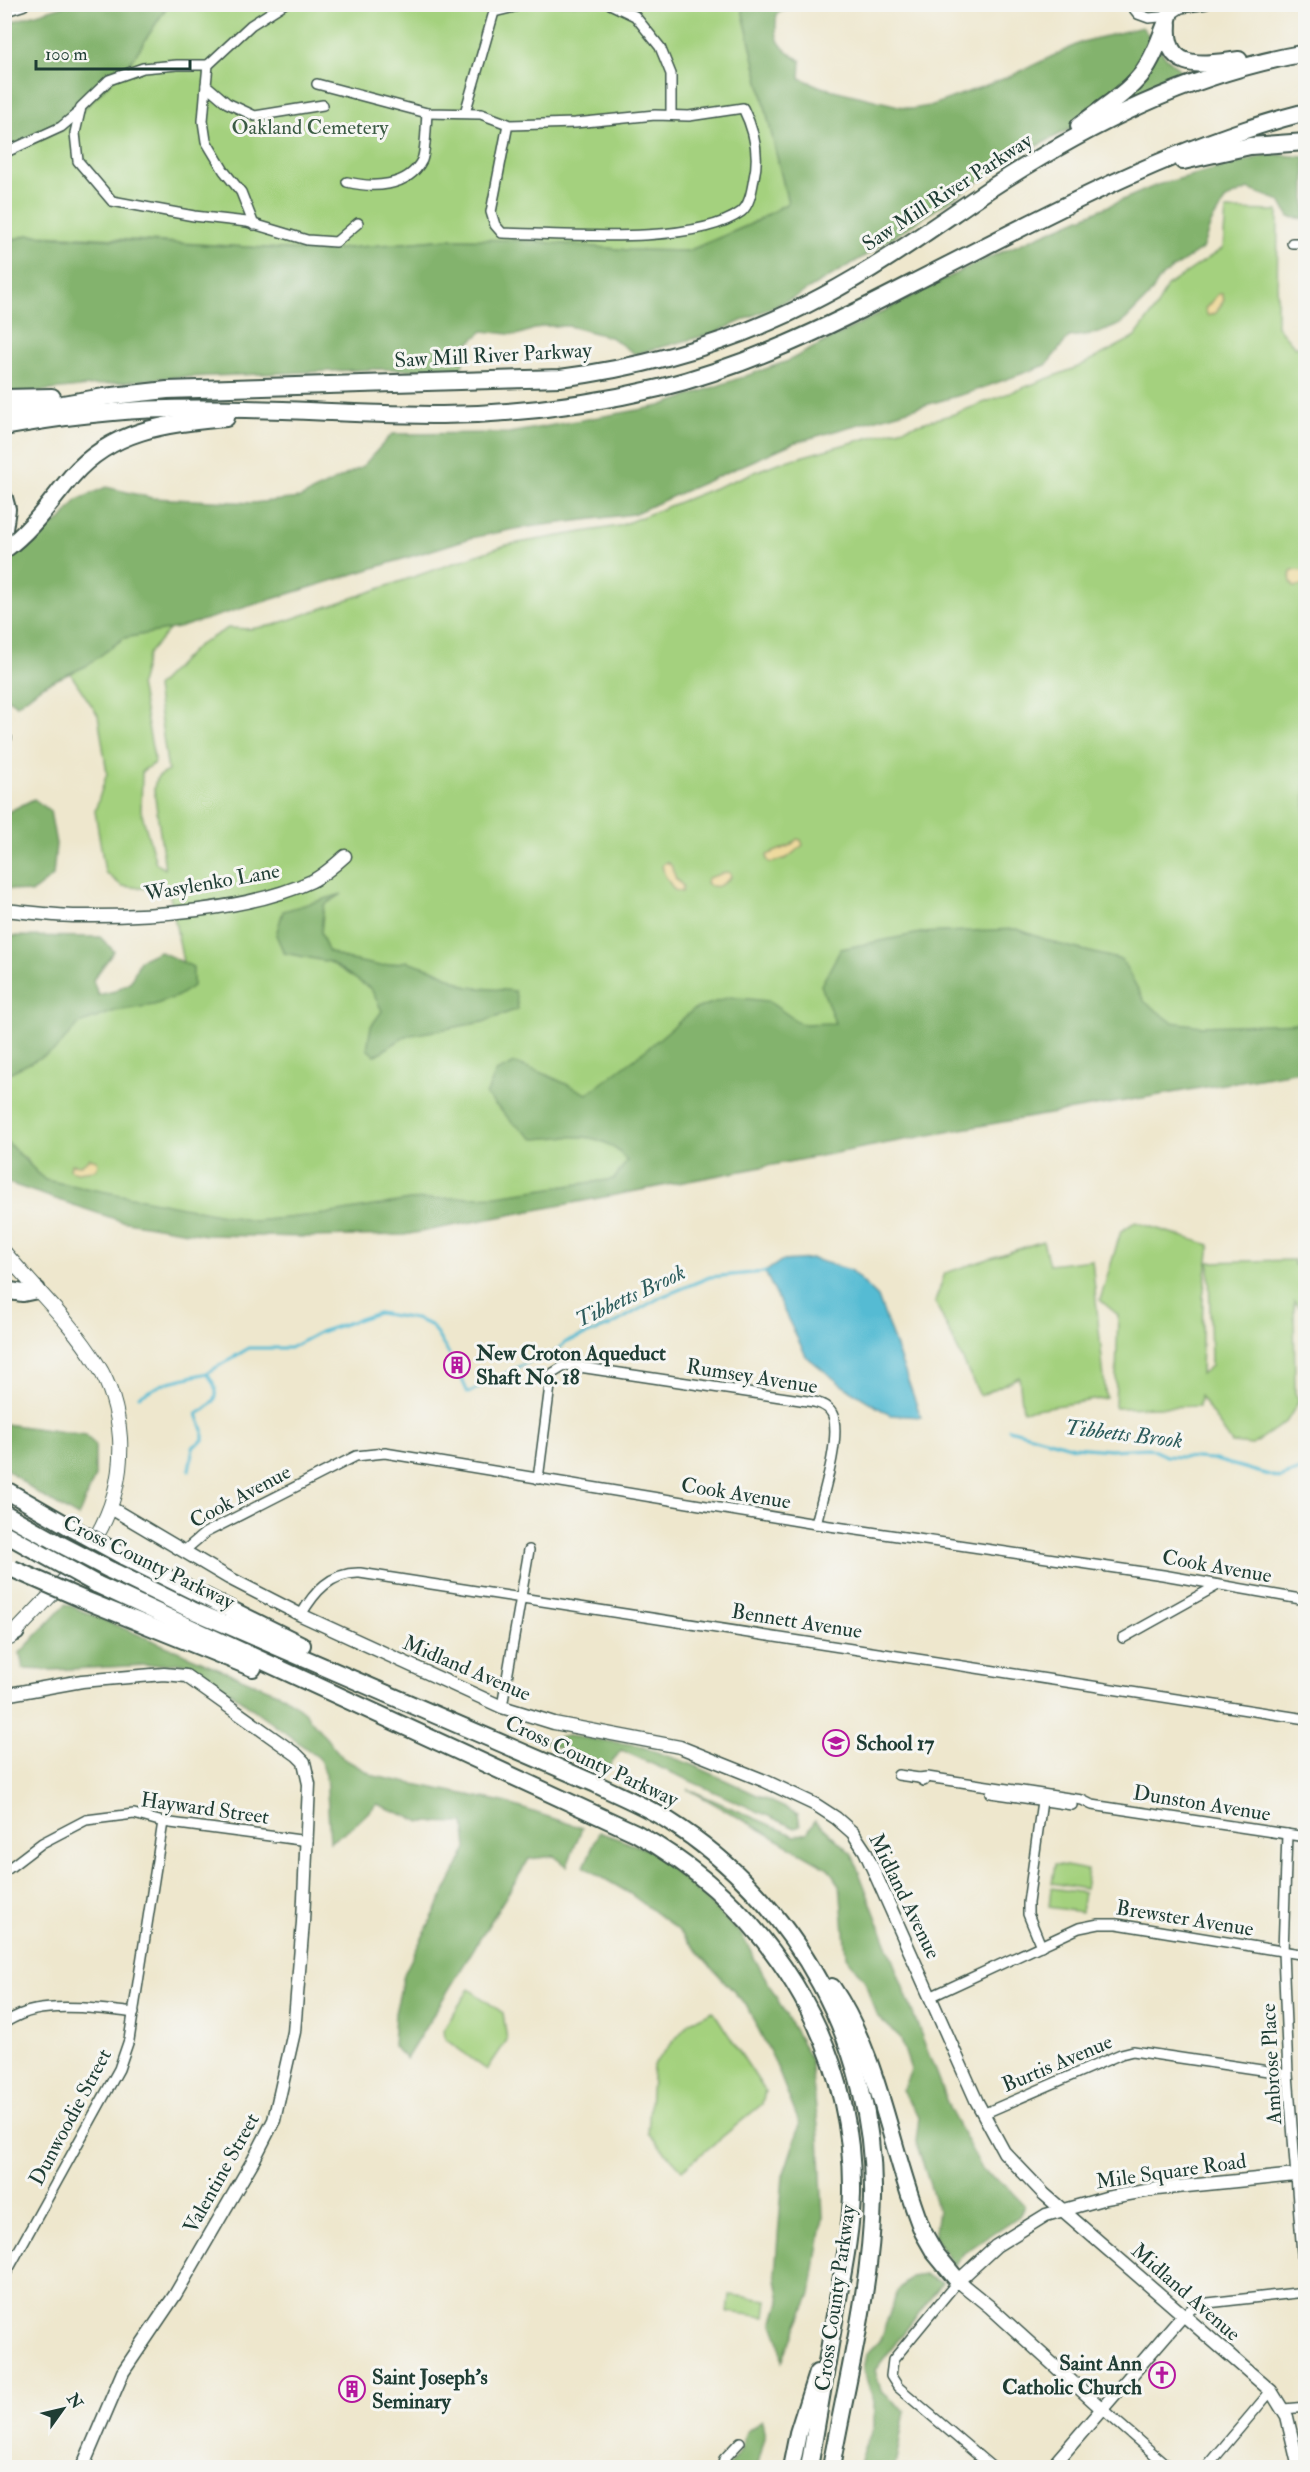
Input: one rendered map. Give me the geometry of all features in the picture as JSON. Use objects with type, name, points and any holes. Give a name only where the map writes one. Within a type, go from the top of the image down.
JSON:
[{"type":"highway","points":[[1169,16],[1170,46],[1176,55],[1189,63],[1204,64],[1301,54]]},
{"type":"highway","points":[[1024,167],[1136,80],[1149,63],[1169,16]]},
{"type":"highway","name":"Saw Mill River Parkway","points":[[4,414],[158,391],[541,379],[600,372],[651,362],[741,334],[825,295],[890,256],[1024,167],[1090,129],[1157,96],[1227,71],[1301,54]]},
{"type":"highway","points":[[4,427],[89,414],[145,410],[293,410],[443,415],[506,412],[589,402],[688,380],[732,367],[800,340],[1132,174],[1218,138],[1305,112]]},
{"type":"highway","points":[[1132,174],[1233,149],[1305,142]]},
{"type":"highway","points":[[4,398],[104,398]]},
{"type":"highway","points":[[4,550],[33,525],[77,470],[109,446],[129,435],[162,425],[293,410]]},
{"type":"highway","points":[[4,498],[7,509],[4,529]]},
{"type":"highway","points":[[4,1290],[23,1293],[37,1290]]},
{"type":"highway","points":[[4,1489],[123,1556],[320,1654],[386,1693]]},
{"type":"highway","name":"Cross County Parkway","points":[[4,1513],[110,1570],[192,1610],[596,1784],[668,1820],[711,1851],[739,1875],[779,1919],[801,1951],[832,2007],[850,2050],[861,2088],[871,2144],[873,2191],[870,2246],[838,2434]]},
{"type":"highway","name":"Cross County Parkway","points":[[4,1533],[96,1584],[611,1821],[652,1842],[713,1886],[752,1926],[789,1976],[813,2015],[826,2044],[842,2099],[850,2146],[852,2195],[849,2236],[836,2312]]},
{"type":"highway","points":[[9,1567],[249,1666],[331,1692]]},
{"type":"highway","points":[[801,1951],[827,1978],[844,2004],[873,2074],[922,2232],[934,2253],[958,2281]]},
{"type":"highway","points":[[791,2468],[798,2433],[836,2312]]},
{"type":"highway","points":[[809,2468],[836,2312]]},
{"type":"highway","points":[[831,2468],[838,2434]]},
{"type":"highway","points":[[836,2468],[838,2434]]},
{"type":"main road","points":[[4,1252],[80,1339],[99,1366],[115,1407],[120,1444],[118,1475],[111,1508],[102,1528],[83,1559],[8,1638]]},
{"type":"street","points":[[4,10],[23,4]]},
{"type":"street","points":[[254,225],[241,192],[224,171],[206,141],[203,121],[208,65],[251,25],[284,4]]},
{"type":"street","points":[[465,113],[494,12],[526,4]]},
{"type":"street","points":[[610,4],[634,16],[660,46],[671,74],[671,115]]},
{"type":"street","points":[[1130,4],[1143,17],[1169,16],[1181,8],[1206,4]]},
{"type":"street","points":[[208,65],[177,64],[143,68],[109,80],[81,107],[75,133],[78,161],[112,201],[254,225],[307,240],[336,242],[358,223]]},
{"type":"street","points":[[318,84],[427,113],[481,114],[508,124],[575,123],[671,115],[689,116],[742,108],[753,128],[756,146],[756,172],[750,198],[743,211],[720,223],[683,231],[641,236],[502,233],[495,225],[491,212],[508,124]]},
{"type":"street","points":[[206,85],[227,103],[255,116],[323,105]]},
{"type":"street","points":[[4,153],[61,127],[80,111]]},
{"type":"street","points":[[346,183],[366,187],[387,185],[406,178],[422,159],[427,113]]},
{"type":"street","points":[[1292,243],[1305,243]]},
{"type":"street","name":"Wasylenko Lane","points":[[4,910],[76,916],[170,914],[261,898],[289,890],[314,880],[345,856]]},
{"type":"street","name":"Rumsey Avenue","points":[[538,1479],[553,1373],[566,1365],[823,1404],[830,1410],[834,1419],[834,1438],[816,1524]]},
{"type":"street","name":"Cook Avenue","points":[[184,1551],[205,1533],[356,1456],[385,1453],[816,1524],[1130,1570],[1305,1600]]},
{"type":"street","name":"Midland Avenue","points":[[111,1508],[254,1592],[502,1707],[554,1723],[680,1747],[765,1781],[816,1805],[836,1818],[853,1833],[865,1851],[983,2114],[1012,2162],[1063,2210],[1271,2391],[1284,2409],[1290,2424],[1299,2468]]},
{"type":"street","points":[[502,1707],[529,1550]]},
{"type":"street","name":"Bennett Avenue","points":[[301,1615],[326,1583],[339,1576],[353,1573],[1305,1719]]},
{"type":"street","points":[[1124,1638],[1218,1585]]},
{"type":"street","name":"Valentine Street","points":[[4,1695],[82,1681],[164,1674],[186,1676],[262,1729],[304,1762],[309,1784],[308,1841],[294,2032],[274,2120],[175,2295],[123,2372],[82,2468]]},
{"type":"street","name":"Dunston Avenue","points":[[898,1774],[1082,1800],[1092,1805]]},
{"type":"street","name":"Dunston Avenue","points":[[919,1778],[925,1782],[1042,1801],[1081,1806],[1092,1805],[1305,1837]]},
{"type":"street","points":[[1041,1946],[1028,1914],[1028,1903],[1042,1801]]},
{"type":"street","name":"Hayward Street","points":[[4,1872],[42,1843],[86,1821],[134,1814],[163,1822],[308,1841]]},
{"type":"street","name":"Dunwoodie Street","points":[[4,2277],[119,2069],[129,2040],[134,2013],[163,1822]]},
{"type":"street","name":"Ambrose Place","points":[[1287,1834],[1283,1952],[1288,2074],[1300,2174],[1305,2292]]},
{"type":"street","name":"Brewster Avenue","points":[[930,1997],[1078,1928],[1099,1923],[1305,1955]]},
{"type":"street","points":[[4,2023],[21,2013],[36,2009],[101,2008],[134,2013]]},
{"type":"street","name":"Burtis Avenue","points":[[983,2114],[1121,2054],[1133,2051],[1288,2074]]},
{"type":"street","name":"Mile Square Road","points":[[993,2468],[898,2387],[891,2376],[890,2366],[975,2263],[1001,2242],[1046,2215],[1106,2198],[1157,2189],[1300,2174]]},
{"type":"street","points":[[958,2281],[1170,2468]]},
{"type":"street","points":[[1051,2468],[1183,2314],[1199,2304],[1305,2292]]},
{"type":"street","points":[[1206,2468],[1271,2391]]},
{"type":"street","points":[[1284,2409],[1305,2407]]},
{"type":"street","points":[[722,2468],[724,2459],[740,2442]]},
{"type":"green space","points":[[66,5],[168,5],[131,62],[64,129],[5,156],[4,24]]},
{"type":"green space","name":"Oakland Cemetery","points":[[168,5],[741,5],[788,203],[749,225],[688,251],[628,250],[520,240],[448,239],[316,251],[66,236],[28,235],[5,242],[4,156],[131,62]]},
{"type":"green space","points":[[741,5],[791,5],[777,14],[776,30],[779,42],[787,52],[801,61],[800,78],[821,87],[911,109],[930,106],[1011,76],[1082,42],[1142,27],[1166,57],[1182,72],[1019,155],[863,257],[795,297],[715,333],[635,354],[610,337],[569,326],[543,326],[517,335],[483,331],[468,344],[461,371],[379,369],[164,378],[5,395],[5,242],[28,235],[316,251],[448,239],[520,240],[628,250],[688,251],[749,225],[788,203]]},
{"type":"green space","points":[[1270,154],[1305,157],[1305,219],[1289,217],[1280,201],[1248,189],[1226,199],[1211,223],[1202,249],[1162,276],[1148,297],[1121,324],[1099,333],[1069,337],[1046,365],[971,392],[793,443],[633,514],[520,528],[471,538],[178,628],[124,638],[86,666],[42,686],[17,705],[5,697],[4,554],[61,520],[77,500],[106,487],[152,498],[253,503],[300,498],[362,467],[392,434],[509,433],[660,406],[788,361],[976,263],[1157,185]]},
{"type":"green space","points":[[1226,210],[1278,211],[1277,326],[1295,347],[1306,344],[1305,1062],[581,1192],[244,1226],[42,1185],[26,1158],[5,1147],[5,1045],[187,982],[169,891],[122,886],[105,872],[95,811],[107,773],[98,715],[70,673],[86,666],[124,638],[170,629],[148,654],[140,684],[155,763],[142,771],[141,811],[156,863],[165,869],[154,790],[157,778],[168,771],[156,687],[197,646],[228,628],[250,629],[274,625],[506,545],[619,526],[775,464],[954,414],[1078,367],[1135,337],[1156,308],[1167,286],[1223,248]]},
{"type":"green space","points":[[34,799],[50,811],[56,844],[53,876],[31,893],[5,888],[4,814]]},
{"type":"green space","points":[[342,894],[324,905],[321,933],[328,951],[346,959],[381,966],[407,961],[435,970],[468,987],[515,991],[518,1009],[483,1022],[406,1036],[375,1056],[367,1049],[371,1026],[382,1011],[371,989],[330,962],[284,953],[276,935],[283,911]]},
{"type":"green space","points":[[1017,929],[1058,944],[1122,960],[1145,1002],[1172,1022],[1201,1026],[1305,1023],[1305,1070],[962,1129],[404,1235],[307,1237],[206,1235],[121,1221],[5,1182],[5,1140],[45,1180],[254,1221],[326,1214],[409,1200],[496,1196],[614,1179],[627,1161],[607,1144],[585,1137],[534,1139],[512,1122],[486,1095],[496,1072],[515,1063],[587,1094],[647,1049],[693,1010],[729,997],[768,1001],[801,1024],[835,1023],[821,985],[841,949],[920,933]]},
{"type":"green space","points":[[5,936],[100,937],[114,951],[93,980],[98,995],[115,991],[131,981],[140,960],[159,951],[193,967],[193,986],[178,996],[154,1005],[115,1011],[79,1024],[54,1051],[5,1075]]},
{"type":"green space","points":[[1135,1222],[1210,1245],[1203,1298],[1201,1374],[1211,1366],[1209,1262],[1294,1260],[1294,1265],[1305,1257],[1305,1314],[1294,1301],[1295,1393],[1299,1401],[1287,1421],[1252,1445],[1232,1443],[1200,1396],[1199,1406],[1115,1408],[1118,1315],[1100,1300],[1121,1231]]},
{"type":"green space","points":[[1043,1241],[1049,1265],[1092,1260],[1106,1398],[1023,1411],[1019,1377],[980,1396],[935,1302],[945,1273]]},
{"type":"green space","points":[[5,1424],[86,1435],[95,1445],[95,1476],[78,1517],[40,1495],[5,1468]]},
{"type":"green space","points":[[66,1604],[284,1696],[304,1712],[343,1758],[374,1776],[503,1802],[582,1828],[567,1866],[554,1856],[529,1859],[406,2059],[393,2046],[395,2013],[404,1974],[467,1848],[464,1823],[421,1822],[377,1804],[357,1823],[330,1842],[326,1774],[319,1758],[210,1677],[185,1663],[52,1670],[23,1669],[20,1653]]},
{"type":"green space","points":[[568,1736],[637,1745],[693,1765],[798,1814],[800,1826],[795,1828],[621,1750],[608,1768],[541,1740]]},
{"type":"green space","points":[[688,1789],[795,1836],[807,1833],[815,1820],[852,1854],[950,2110],[983,2171],[1006,2186],[1024,2205],[1019,2216],[964,2253],[954,2266],[934,2237],[938,2210],[916,2142],[919,2117],[902,2091],[911,2070],[900,2037],[876,2015],[865,1981],[846,1956],[840,1885],[828,1868]]},
{"type":"green space","points":[[599,1832],[651,1851],[741,1934],[810,2058],[819,2135],[823,2218],[811,2294],[782,2361],[780,2343],[773,2324],[780,2301],[775,2273],[783,2176],[800,2125],[774,2060],[746,2005],[677,1929],[629,1893],[584,1867]]},
{"type":"green space","points":[[1055,1864],[1088,1870],[1085,1889],[1052,1883]]},
{"type":"green space","points":[[1051,1888],[1084,1893],[1081,1912],[1049,1907]]},
{"type":"green space","points":[[469,1989],[503,2013],[507,2040],[487,2070],[445,2039],[444,2029]]},
{"type":"green space","points":[[713,2011],[765,2091],[762,2104],[682,2170],[648,2133],[653,2065],[690,2022]]},
{"type":"green space","points":[[925,2275],[942,2283],[875,2370],[881,2391],[905,2411],[895,2466],[859,2467],[861,2456],[874,2426],[874,2402],[863,2369],[866,2354],[880,2340],[898,2290],[911,2277]]},
{"type":"green space","points":[[730,2295],[767,2300],[765,2317],[728,2312]]},
{"type":"green space","points":[[762,2420],[765,2438],[757,2467],[727,2468],[740,2451],[746,2432]]},
{"type":"sand","points":[[1218,294],[1222,294],[1224,300],[1216,313],[1208,316],[1205,309]]},
{"type":"sand","points":[[1292,570],[1305,571],[1305,585],[1294,587],[1290,579]]},
{"type":"sand","points":[[797,839],[801,840],[803,845],[787,858],[771,863],[767,860],[767,855],[791,845]]},
{"type":"sand","points":[[666,862],[671,865],[676,879],[683,886],[682,892],[674,890],[664,874],[662,865]]},
{"type":"sand","points":[[727,872],[731,877],[722,884],[713,886],[706,883],[708,878]]},
{"type":"sand","points":[[90,1158],[97,1160],[98,1165],[95,1170],[77,1172],[70,1170],[71,1164],[81,1165]]},
{"type":"water","points":[[813,1259],[850,1270],[878,1297],[921,1417],[890,1415],[843,1386],[806,1356],[765,1272],[781,1261]]},
{"type":"waterway","name":"Tibbetts Brook","points":[[460,1375],[468,1393],[538,1357],[554,1353],[566,1342],[610,1326],[661,1297],[710,1277],[765,1272]]},
{"type":"waterway","name":"Tibbetts Brook","points":[[139,1396],[165,1383],[207,1373],[249,1348],[290,1348],[320,1332],[378,1313],[415,1319],[431,1325],[449,1354]]},
{"type":"waterway","points":[[189,1470],[193,1447],[203,1440],[203,1430],[197,1414],[210,1405],[216,1397],[215,1387],[207,1373]]},
{"type":"waterway","name":"Tibbetts Brook","points":[[1009,1429],[1074,1447],[1110,1450],[1149,1448],[1166,1456],[1212,1459],[1280,1478],[1306,1468]]},
{"type":"place","name":"New Croton Aqueduct Shaft No. 18","points":[[457,1365]]},
{"type":"place","name":"School 17","points":[[836,1743]]},
{"type":"place","name":"Saint Ann Catholic Church","points":[[1162,2375]]},
{"type":"place","name":"Saint Joseph's Seminary","points":[[352,2389]]}]
